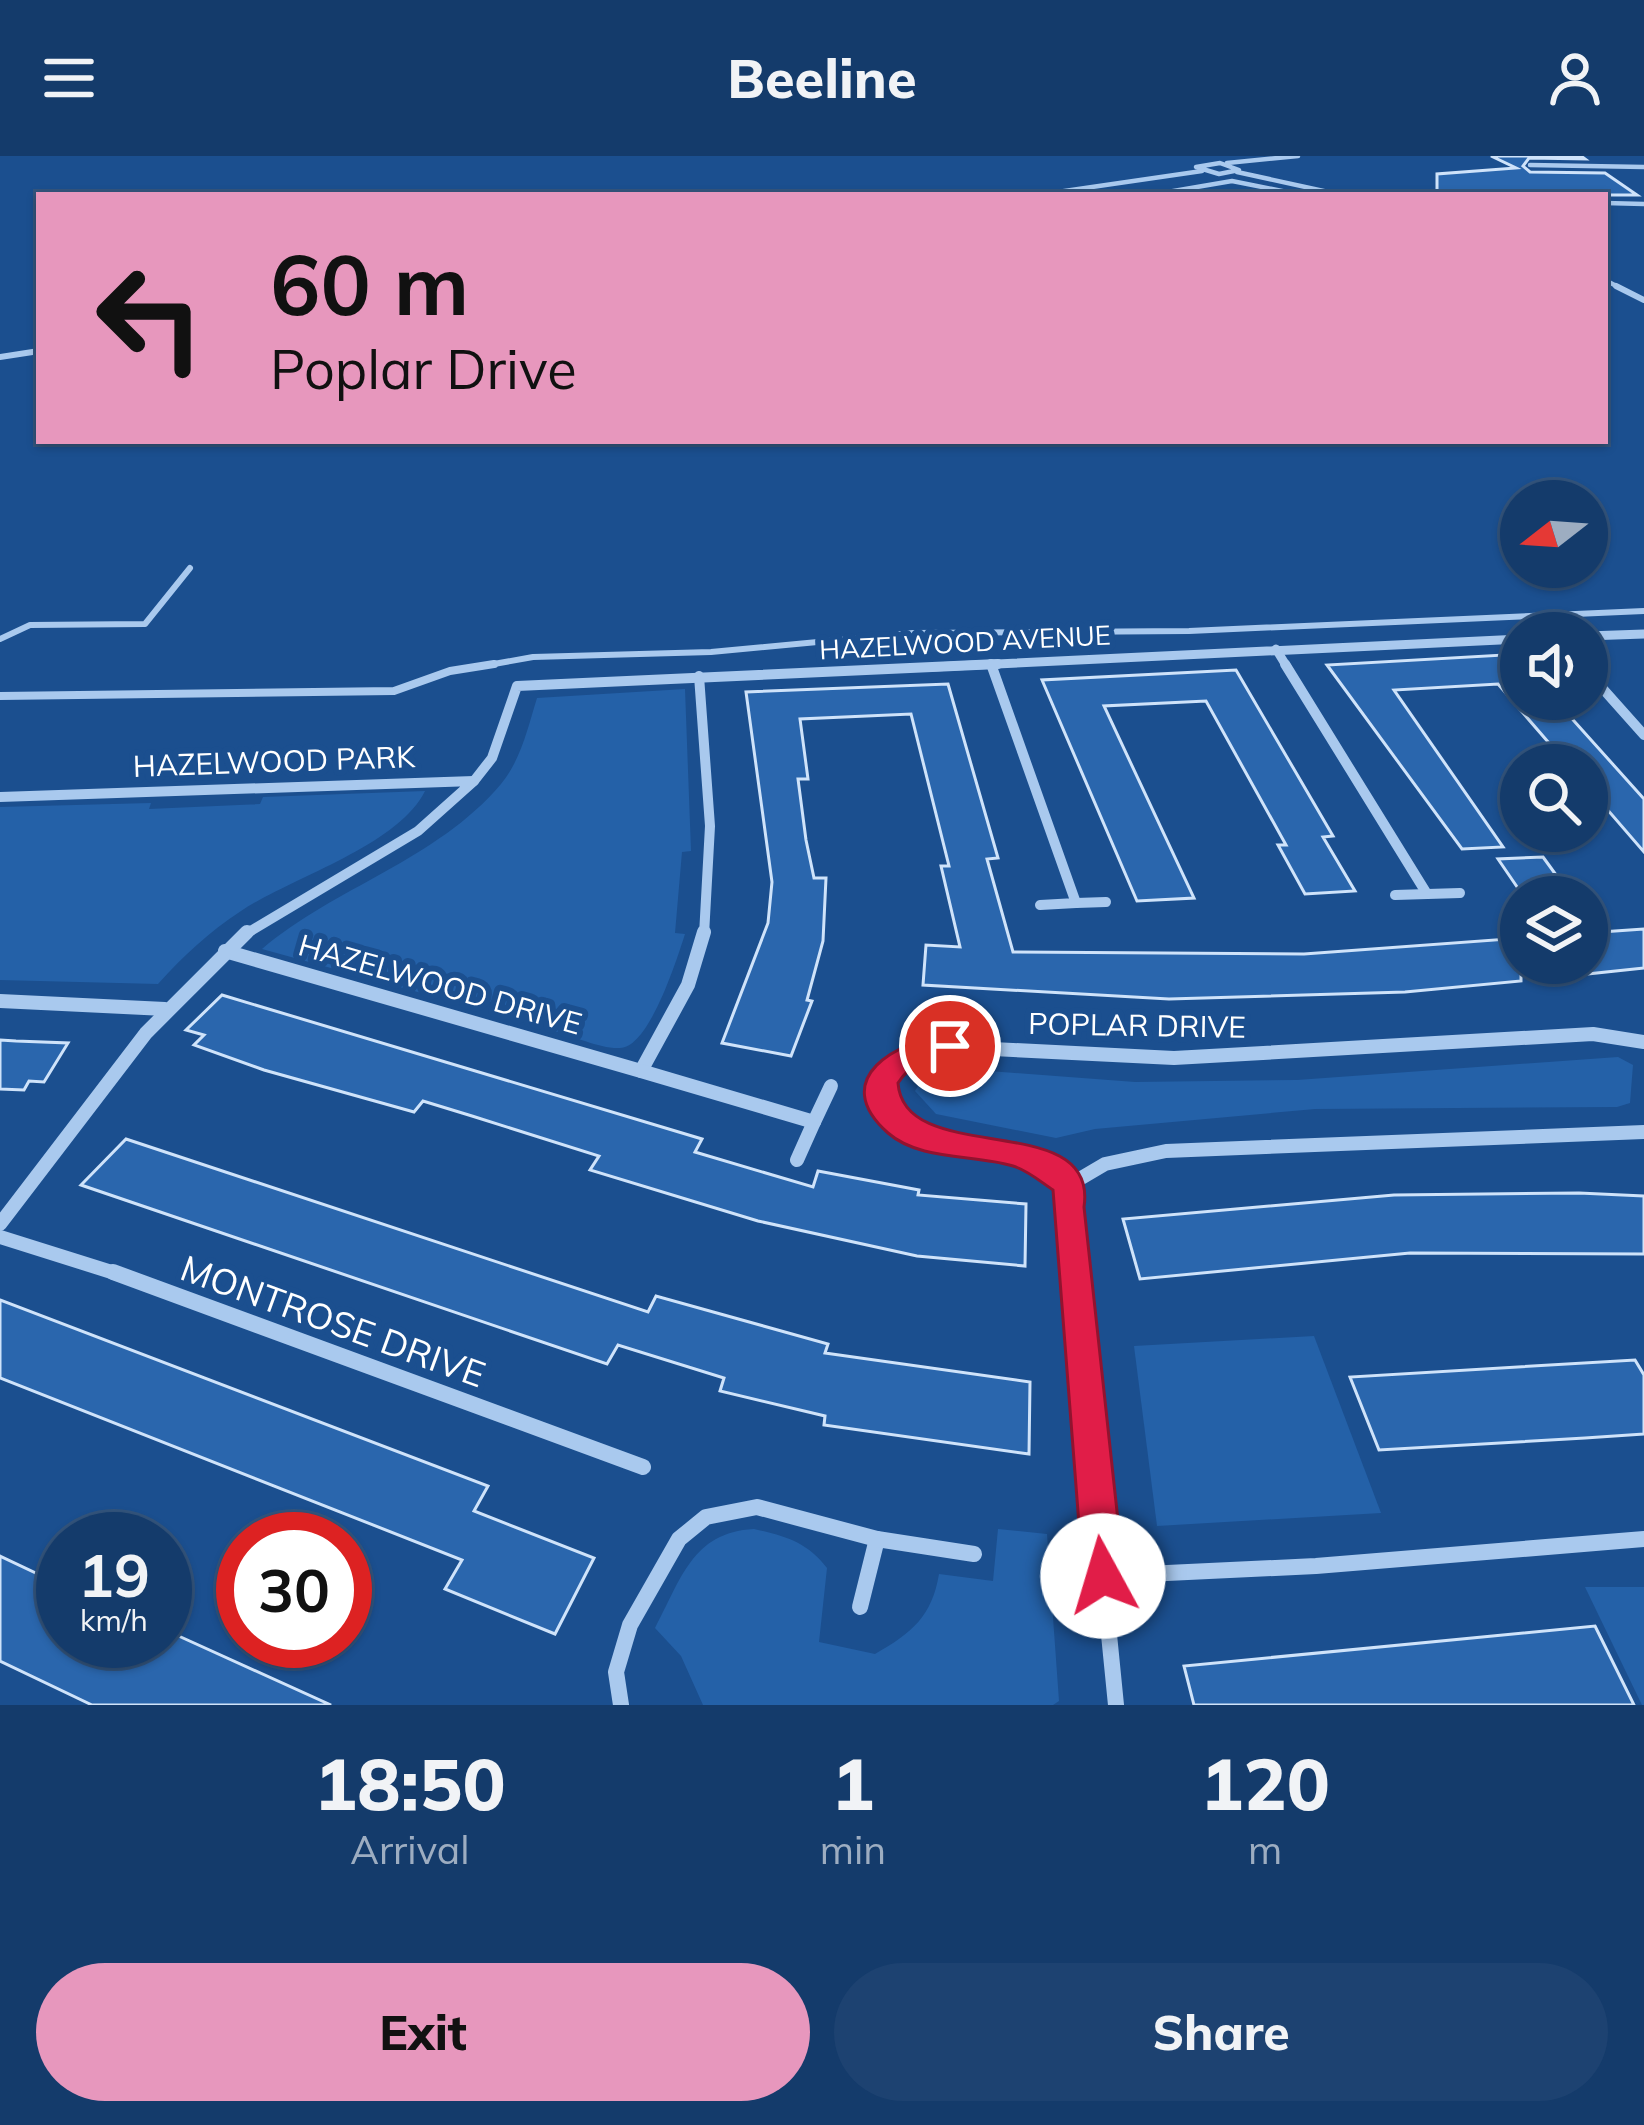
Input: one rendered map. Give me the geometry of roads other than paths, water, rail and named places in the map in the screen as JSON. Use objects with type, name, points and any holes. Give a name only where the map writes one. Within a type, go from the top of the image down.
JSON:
[{"type":"street","points":[[1202,171],[1196,167],[1298,156]]},
{"type":"street","points":[[1226,164],[1239,168],[1237,172]]},
{"type":"street","points":[[1530,165],[1644,167]]},
{"type":"street","points":[[1058,192],[1202,171],[1237,172],[1328,192]]},
{"type":"street","points":[[1172,192],[1232,182],[1286,192]]},
{"type":"street","points":[[1608,203],[1644,204]]},
{"type":"street","points":[[1608,282],[1644,300]]},
{"type":"street","points":[[0,357],[36,351]]},
{"type":"street","points":[[1608,635],[1644,634]]},
{"type":"street","name":"HAZELWOOD AVENUE","points":[[474,781],[492,758],[517,686],[1500,640]]},
{"type":"street","points":[[1276,649],[1427,894]]},
{"type":"street","points":[[991,663],[1076,903]]},
{"type":"street","points":[[640,1071],[693,973],[704,934],[709,885],[699,676]]},
{"type":"street","points":[[1608,695],[1644,735]]},
{"type":"street","name":"HAZELWOOD PARK","points":[[0,797],[474,781]]},
{"type":"street","name":"HAZELWOOD PARK","points":[[0,1224],[165,1009],[225,951],[248,931],[418,831],[474,781]]},
{"type":"street","points":[[1395,895],[1460,893]]},
{"type":"street","points":[[1040,904],[1106,902]]},
{"type":"street","name":"HAZELWOOD DRIVE","points":[[225,951],[814,1122]]},
{"type":"street","points":[[0,1001],[165,1009]]},
{"type":"street","name":"POPLAR DRIVE","points":[[1071,1184],[1025,1156],[937,1142],[905,1130],[884,1102],[885,1076],[911,1051],[942,1046],[1194,1058],[1593,1034],[1644,1042]]},
{"type":"street","points":[[797,1160],[831,1086]]},
{"type":"street","points":[[1116,1705],[1067,1207],[1071,1184],[1085,1169],[1112,1161],[1256,1145],[1644,1132]]},
{"type":"street","name":"MONTROSE DRIVE","points":[[0,1237],[46,1247],[644,1467]]},
{"type":"street","points":[[620,1705],[616,1672],[623,1639],[669,1553],[691,1527],[724,1511],[757,1507],[877,1539],[974,1554]]},
{"type":"street","points":[[860,1607],[877,1539]]},
{"type":"street","points":[[1103,1576],[1644,1539]]},
{"type":"lane","points":[[0,639],[30,625],[145,624],[190,568]]},
{"type":"lane","points":[[0,696],[394,691],[450,670],[533,657],[712,652],[913,633],[1190,631],[1644,611]]}]
